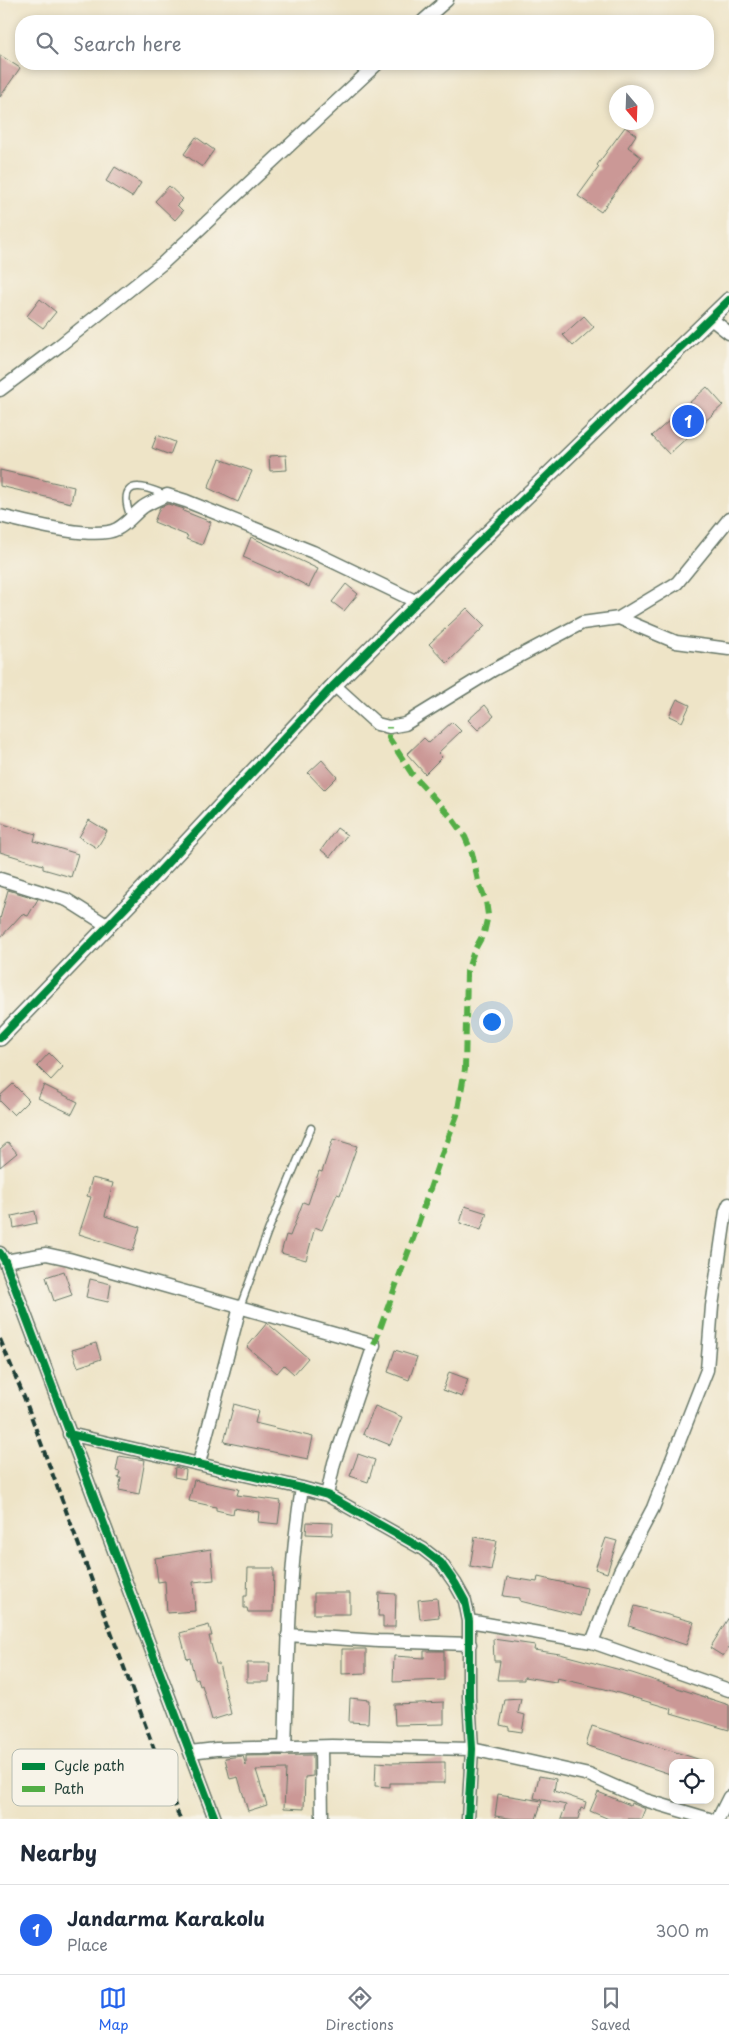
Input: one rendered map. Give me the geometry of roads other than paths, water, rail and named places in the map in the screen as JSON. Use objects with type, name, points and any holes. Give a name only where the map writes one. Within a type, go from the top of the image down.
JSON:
[{"type":"street","points":[[430,15],[447,0]]},
{"type":"street","points":[[0,390],[59,346],[163,263],[371,70]]},
{"type":"street","points":[[0,1038],[334,685],[417,602],[729,300]]},
{"type":"street","points":[[710,318],[729,333]]},
{"type":"street","points":[[0,516],[39,525],[85,532],[108,532],[117,529],[132,519],[142,508],[167,496],[186,501],[313,552],[417,602]]},
{"type":"street","points":[[334,685],[377,724],[389,727],[405,724],[493,670],[582,623],[619,618],[677,583],[729,519]]},
{"type":"street","points":[[619,618],[676,642],[729,650]]},
{"type":"street","points":[[0,879],[67,900],[108,926]]},
{"type":"street","points":[[592,1642],[620,1571],[654,1508],[707,1370],[714,1296],[726,1211],[729,1204]]},
{"type":"street","points":[[215,1819],[69,1434],[36,1340],[3,1257],[46,1254],[137,1277],[374,1345],[334,1463],[327,1495]]},
{"type":"street","points":[[199,1464],[240,1307]]},
{"type":"street","points":[[69,1434],[327,1495],[423,1549],[440,1563],[455,1583],[465,1601],[469,1620],[469,1697],[472,1749],[468,1819]]},
{"type":"street","points":[[286,1748],[288,1635],[294,1537],[302,1488]]},
{"type":"street","points":[[469,1620],[592,1642],[729,1690]]},
{"type":"street","points":[[288,1635],[378,1641],[470,1644]]},
{"type":"street","points":[[190,1752],[216,1749],[320,1747],[472,1749],[589,1775],[683,1815],[709,1819]]},
{"type":"street","points":[[320,1747],[322,1819]]},
{"type":"street","points":[[718,1819],[729,1797]]},
{"type":"lane","points":[[132,519],[126,504],[126,494],[129,490],[138,487],[167,496]]},
{"type":"lane","points":[[240,1307],[268,1231],[310,1128]]},
{"type":"railway","points":[[0,1339],[24,1397],[154,1749]]},
{"type":"railway","points":[[175,1806],[180,1819]]},
{"type":"place","name":"Jandarma Karakolu","points":[[688,421]]}]
